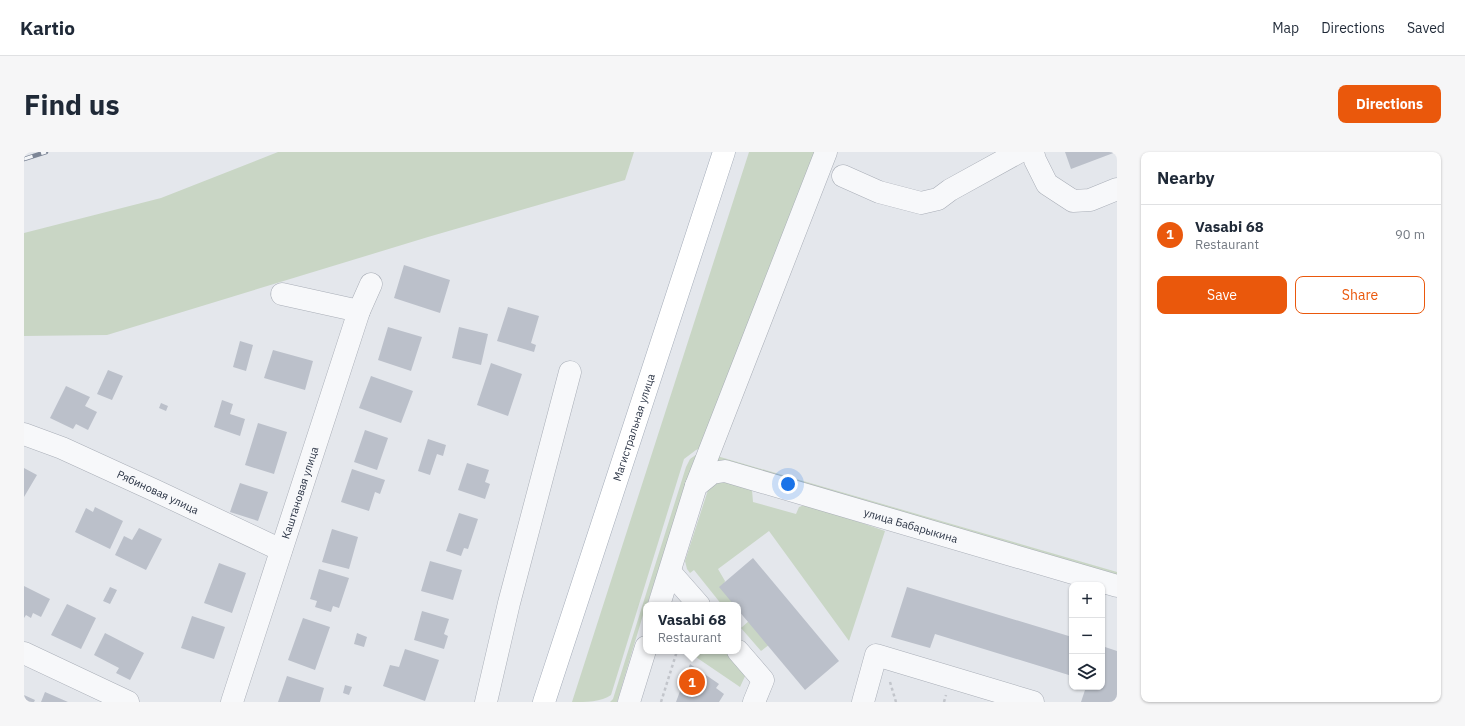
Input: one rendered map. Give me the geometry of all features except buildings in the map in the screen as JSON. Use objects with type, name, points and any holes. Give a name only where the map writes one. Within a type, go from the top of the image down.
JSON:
[{"type":"main road","name":"Магистральная улица","points":[[544,702],[724,152]]},
{"type":"street","points":[[660,602],[700,482],[826,152]]},
{"type":"street","points":[[843,176],[879,192],[921,203],[938,199],[950,190],[1020,152]]},
{"type":"street","points":[[1033,152],[1035,160],[1047,184],[1073,201],[1090,200],[1117,188]]},
{"type":"street","name":"Каштановая улица","points":[[232,702],[359,311],[371,284]]},
{"type":"street","points":[[282,294],[359,311]]},
{"type":"street","points":[[486,702],[509,603],[570,372]]},
{"type":"street","name":"Рябиновая улица","points":[[29,436],[62,448],[281,550]]},
{"type":"street","name":"улица Бабарыкина","points":[[700,482],[712,473],[725,471],[1117,586]]},
{"type":"street","points":[[670,572],[696,602]]},
{"type":"street","points":[[24,653],[128,702]]},
{"type":"street","points":[[629,702],[644,654]]},
{"type":"street","points":[[741,654],[763,680],[754,702]]},
{"type":"street","points":[[863,702],[876,655],[1033,702]]},
{"type":"path","points":[[661,702],[676,654]]},
{"type":"green space","points":[[278,152],[634,152],[625,180],[428,237],[107,335],[24,336],[24,233],[161,198]]},
{"type":"green space","points":[[749,152],[815,152],[701,448],[684,459],[611,695],[603,699],[588,702],[572,702]]},
{"type":"green space","points":[[697,454],[710,454],[1117,572],[1117,577],[690,473],[648,602],[644,602],[686,467],[690,459]]},
{"type":"green space","points":[[719,480],[752,490],[753,502],[796,514],[799,507],[807,504],[885,531],[849,641],[769,531],[718,569],[725,581],[723,587],[735,602],[720,602],[694,570],[690,573],[687,569],[685,561],[708,490],[714,482]]},
{"type":"green space","points":[[643,604],[643,615],[617,702],[610,702],[613,699]]},
{"type":"green space","points":[[750,620],[770,644],[761,651],[741,628]]},
{"type":"green space","points":[[691,654],[736,654],[747,672],[740,687]]},
{"type":"railway","points":[[24,159],[46,152]]},
{"type":"place","name":"Vasabi 68","points":[[692,682]]}]
